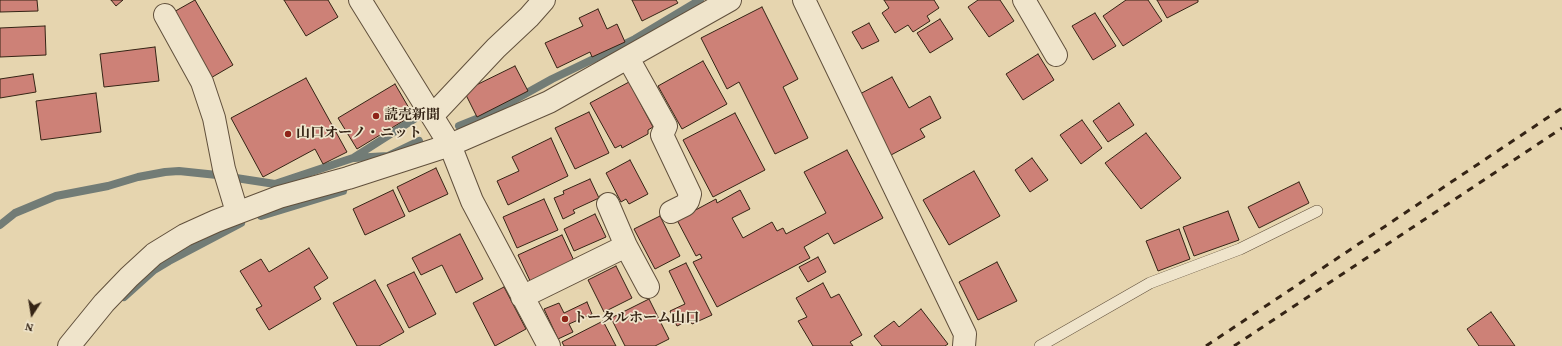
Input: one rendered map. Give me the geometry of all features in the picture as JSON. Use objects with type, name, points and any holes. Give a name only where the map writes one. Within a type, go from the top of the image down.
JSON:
[{"type":"street","points":[[360,0],[450,145],[472,201],[549,346]]},
{"type":"street","points":[[432,116],[544,0]]},
{"type":"street","points":[[69,346],[104,303],[129,277],[154,254],[185,235],[237,212],[279,197],[348,178],[450,145],[549,102],[730,0]]},
{"type":"street","points":[[804,0],[965,334],[964,346]]},
{"type":"street","points":[[1024,0],[1056,55]]},
{"type":"street","points":[[165,15],[202,82],[214,118],[224,169],[237,212]]},
{"type":"street","points":[[628,58],[666,126],[662,135],[690,194],[685,205],[671,212]]},
{"type":"street","points":[[608,204],[626,246],[648,287]]},
{"type":"street","points":[[522,297],[626,246]]},
{"type":"lane","points":[[1040,346],[1150,283],[1240,249],[1317,211]]},
{"type":"building","points":[[0,0],[37,0],[38,11],[0,12]]},
{"type":"building","points":[[111,0],[123,0],[116,6]]},
{"type":"building","points":[[195,0],[233,65],[209,79],[172,13]]},
{"type":"building","points":[[284,0],[328,0],[338,17],[306,36]]},
{"type":"building","points":[[632,0],[676,0],[678,3],[642,21]]},
{"type":"building","points":[[884,0],[934,0],[939,8],[927,16],[930,21],[913,32],[908,25],[895,33],[882,13],[889,8]]},
{"type":"building","points":[[978,0],[1000,0],[1014,21],[989,37],[968,7]]},
{"type":"building","points":[[1126,0],[1148,0],[1162,21],[1123,46],[1103,16]]},
{"type":"building","points":[[1157,0],[1198,0],[1198,2],[1167,18]]},
{"type":"building","points":[[762,7],[798,79],[783,87],[808,138],[775,154],[739,82],[727,89],[701,38]]},
{"type":"building","points":[[598,9],[607,29],[617,24],[625,42],[592,57],[590,52],[557,68],[545,43],[583,26],[579,18]]},
{"type":"building","points":[[1095,13],[1116,46],[1093,60],[1072,26]]},
{"type":"building","points":[[940,19],[953,39],[930,53],[917,33]]},
{"type":"building","points":[[869,23],[879,41],[862,49],[852,32]]},
{"type":"building","points":[[45,26],[46,55],[0,57],[0,28]]},
{"type":"building","points":[[155,47],[159,81],[104,87],[100,54]]},
{"type":"building","points":[[1038,54],[1054,80],[1023,100],[1006,74]]},
{"type":"building","points":[[703,61],[727,104],[682,129],[658,86]]},
{"type":"building","points":[[515,66],[528,91],[477,117],[464,91]]},
{"type":"building","points":[[33,74],[36,92],[0,98],[0,79]]},
{"type":"building","points":[[892,77],[909,108],[930,96],[941,118],[920,129],[925,137],[891,155],[858,95]]},
{"type":"building","name":"山口オーノ・ニット","points":[[306,78],[347,152],[323,164],[315,149],[263,177],[231,118]]},
{"type":"building","points":[[629,82],[653,127],[648,130],[648,134],[622,148],[621,145],[615,148],[590,103]]},
{"type":"building","name":"読売新聞","points":[[395,84],[413,115],[357,149],[338,118]]},
{"type":"building","points":[[96,93],[101,132],[41,140],[36,101]]},
{"type":"building","points":[[1119,103],[1134,125],[1108,142],[1093,121]]},
{"type":"building","points":[[589,112],[609,153],[575,169],[555,128]]},
{"type":"building","points":[[735,113],[765,170],[713,197],[683,140]]},
{"type":"building","points":[[1082,120],[1102,148],[1081,164],[1060,135]]},
{"type":"building","points":[[1146,133],[1181,178],[1141,209],[1105,163]]},
{"type":"building","points":[[551,138],[568,176],[508,205],[497,181],[519,171],[512,157]]},
{"type":"building","points":[[847,150],[883,218],[834,244],[828,233],[804,247],[810,258],[717,307],[693,262],[702,258],[700,254],[696,256],[677,220],[716,199],[717,203],[740,190],[750,209],[732,218],[743,238],[772,222],[777,231],[783,228],[786,234],[826,213],[804,172]]},
{"type":"building","points":[[1032,158],[1048,180],[1030,192],[1015,170]]},
{"type":"building","points":[[630,160],[648,194],[629,204],[626,199],[621,202],[606,173]]},
{"type":"building","points":[[436,168],[448,194],[409,212],[397,187]]},
{"type":"building","points":[[974,171],[1000,216],[949,245],[923,200]]},
{"type":"building","points":[[590,179],[599,198],[573,210],[575,213],[563,219],[554,198],[564,194],[563,191]]},
{"type":"building","points":[[1299,182],[1309,203],[1259,228],[1248,207]]},
{"type":"building","points":[[393,190],[405,216],[365,235],[353,209]]},
{"type":"building","points":[[544,199],[558,230],[517,248],[503,217]]},
{"type":"building","points":[[1228,211],[1239,240],[1194,256],[1183,227]]},
{"type":"building","points":[[595,214],[606,237],[574,251],[564,229]]},
{"type":"building","points":[[660,216],[680,256],[655,269],[634,229]]},
{"type":"building","points":[[1179,229],[1190,259],[1158,271],[1146,241]]},
{"type":"building","points":[[460,234],[483,279],[456,293],[442,265],[421,275],[412,258]]},
{"type":"building","points":[[562,235],[576,265],[532,285],[518,255]]},
{"type":"building","points":[[309,248],[328,278],[314,287],[321,299],[269,330],[256,309],[262,306],[240,271],[261,259],[269,272]]},
{"type":"building","points":[[818,257],[826,272],[808,282],[799,267]]},
{"type":"building","points":[[997,262],[1017,301],[978,320],[959,282]]},
{"type":"building","points":[[686,263],[712,315],[692,324],[690,320],[677,326],[670,311],[685,304],[669,271]]},
{"type":"building","points":[[616,266],[632,298],[604,312],[588,280]]},
{"type":"building","points":[[414,272],[436,314],[409,328],[387,285]]},
{"type":"building","points":[[375,280],[404,332],[379,346],[357,346],[333,303]]},
{"type":"building","points":[[823,283],[831,298],[839,294],[862,335],[850,342],[853,346],[813,346],[798,321],[807,317],[796,298]]},
{"type":"building","points":[[504,287],[526,329],[495,346],[473,303]]},
{"type":"building","points":[[649,299],[669,339],[655,346],[625,346],[611,318]]},
{"type":"building","name":"トータルホーム山口","points":[[587,302],[592,314],[569,324],[573,332],[558,339],[544,309],[559,303],[564,313]]},
{"type":"building","points":[[921,309],[948,344],[945,346],[882,346],[874,336],[894,321],[899,327]]},
{"type":"building","points":[[1491,312],[1515,346],[1479,346],[1467,329]]},
{"type":"building","points":[[603,321],[616,346],[564,346],[562,342]]},
{"type":"waterway","points":[[459,126],[489,114],[552,79],[635,39],[700,0]]},
{"type":"waterway","points":[[236,178],[275,184],[353,158],[419,116]]},
{"type":"waterway","points":[[354,158],[388,156],[419,141]]},
{"type":"waterway","points":[[0,225],[15,213],[56,196],[108,186],[138,177],[179,171],[217,175]]},
{"type":"waterway","points":[[261,216],[343,191]]},
{"type":"waterway","points":[[124,297],[154,270],[241,223]]},
{"type":"railway","points":[[1206,346],[1562,108]]},
{"type":"railway","points":[[1234,346],[1562,128]]},
{"type":"place","name":"読売新聞","points":[[376,116]]},
{"type":"place","name":"山口オーノ・ニット","points":[[288,134]]},
{"type":"place","name":"トータルホーム山口","points":[[565,319]]}]
